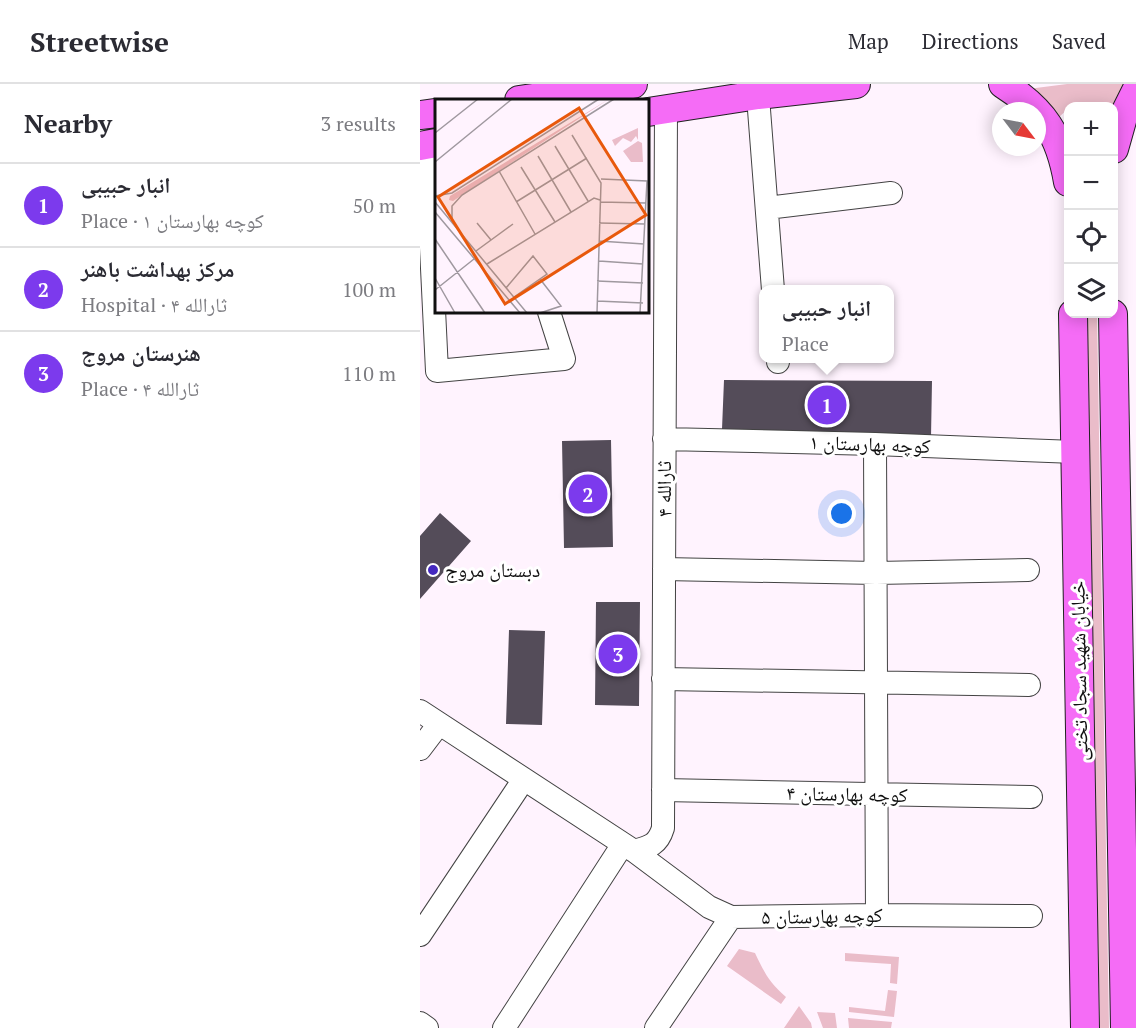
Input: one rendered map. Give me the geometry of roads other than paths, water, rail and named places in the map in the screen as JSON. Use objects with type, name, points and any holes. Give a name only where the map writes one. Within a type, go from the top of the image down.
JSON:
[{"type":"main road","points":[[526,99],[633,84]]},
{"type":"main road","points":[[657,110],[758,90],[856,84]]},
{"type":"main road","points":[[1003,84],[1019,94],[1036,110],[1047,123],[1062,153]]},
{"type":"main road","points":[[1118,133],[1136,91]]},
{"type":"main road","points":[[420,115],[435,112]]},
{"type":"main road","points":[[1064,132],[1062,153],[1064,163]]},
{"type":"main road","name":"خیابان شهید سجاد تختی","points":[[1074,318],[1085,1028]]},
{"type":"main road","name":"خیابان شهید سجاد تختی","points":[[1113,318],[1125,1028]]},
{"type":"street","points":[[758,90],[773,285]]},
{"type":"street","name":"ثارالله ۴","points":[[628,848],[649,847],[660,836],[663,828],[664,439],[657,110]]},
{"type":"street","points":[[428,145],[428,329],[437,371],[564,359],[550,314]]},
{"type":"street","points":[[767,208],[891,193]]},
{"type":"street","name":"کوچه بهارستان ۱","points":[[664,439],[1075,452]]},
{"type":"street","points":[[875,444],[877,915]]},
{"type":"street","points":[[664,570],[876,573],[1028,570]]},
{"type":"street","points":[[663,679],[1029,685]]},
{"type":"street","name":"کوچه بهارستان ۵","points":[[420,711],[628,848],[709,908],[731,916],[1031,916]]},
{"type":"street","points":[[420,750],[439,724]]},
{"type":"street","points":[[420,935],[524,779]]},
{"type":"street","name":"کوچه بهارستان ۴","points":[[663,790],[1031,797]]},
{"type":"street","points":[[504,1028],[628,848]]},
{"type":"street","points":[[656,1028],[731,916]]},
{"type":"street","points":[[420,1023],[427,1028]]},
{"type":"place","name":"انبار حبیبی","points":[[827,405]]},
{"type":"place","name":"مرکز بهداشت باهنر","points":[[588,494]]},
{"type":"place","name":"دبستان مروج","points":[[433,570]]},
{"type":"place","name":"هنرستان مروج","points":[[618,654]]}]
